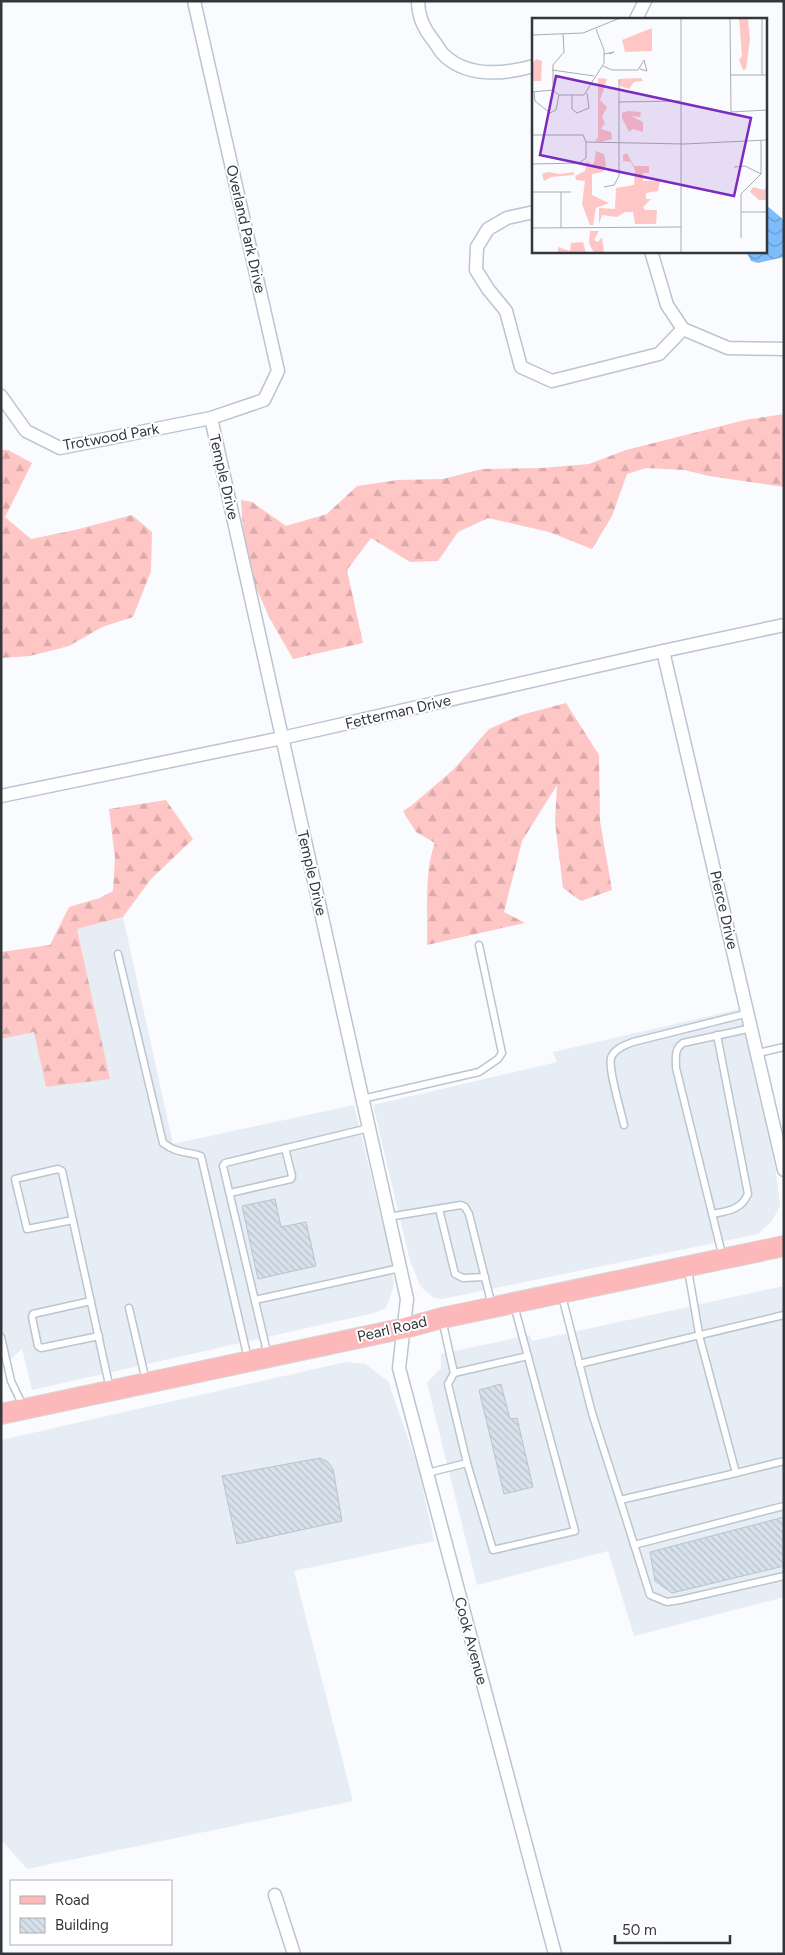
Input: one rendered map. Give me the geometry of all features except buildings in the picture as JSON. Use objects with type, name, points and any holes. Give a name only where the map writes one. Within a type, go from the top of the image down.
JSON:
[{"type":"main road","name":"Pearl Road","points":[[1,1414],[784,1246]]},
{"type":"street","name":"Overland Park Drive","points":[[194,1],[278,371],[264,400],[211,418]]},
{"type":"street","points":[[418,1],[418,12],[427,33],[445,57],[467,69],[489,73],[513,72],[532,67]]},
{"type":"street","points":[[636,18],[645,1]]},
{"type":"street","points":[[532,212],[507,218],[488,229],[477,247],[476,270],[488,289],[506,311],[521,367],[552,381],[659,354],[684,330]]},
{"type":"street","points":[[651,252],[667,306],[684,330],[728,348],[784,349]]},
{"type":"street","name":"Trotwood Park","points":[[1,396],[26,431],[60,448],[211,418]]},
{"type":"street","name":"Temple Drive","points":[[211,418],[407,1299],[405,1328]]},
{"type":"street","name":"Fetterman Drive","points":[[7,795],[282,738],[784,625]]},
{"type":"street","name":"Pierce Drive","points":[[663,651],[784,1170]]},
{"type":"street","name":"Cook Avenue","points":[[405,1328],[399,1368],[555,1954]]},
{"type":"street","points":[[275,1895],[294,1954]]},
{"type":"lane","points":[[362,1099],[479,1072],[498,1059],[502,1052],[479,945]]},
{"type":"lane","points":[[118,954],[163,1143],[175,1152],[201,1156],[258,1358]]},
{"type":"lane","points":[[624,1124],[612,1070],[611,1058],[615,1052],[632,1042],[748,1013]]},
{"type":"lane","points":[[723,1259],[676,1068],[675,1054],[678,1046],[683,1043],[752,1028]]},
{"type":"lane","points":[[712,1214],[737,1209],[746,1200],[748,1188],[717,1036]]},
{"type":"lane","points":[[758,1053],[784,1047]]},
{"type":"lane","points":[[258,1358],[255,1300],[224,1166],[225,1163],[368,1128]]},
{"type":"lane","points":[[230,1193],[291,1179],[286,1148]]},
{"type":"lane","points":[[73,1220],[27,1229],[15,1179],[60,1169],[73,1220],[111,1390]]},
{"type":"lane","points":[[388,1217],[461,1205],[466,1207],[493,1307]]},
{"type":"lane","points":[[439,1209],[455,1274],[463,1278],[485,1277]]},
{"type":"lane","points":[[687,1266],[699,1335],[736,1473]]},
{"type":"lane","points":[[255,1300],[400,1268]]},
{"type":"lane","points":[[561,1293],[592,1414],[650,1595],[666,1602],[784,1576]]},
{"type":"lane","points":[[91,1301],[33,1314],[38,1346],[42,1348],[99,1336]]},
{"type":"lane","points":[[442,1318],[454,1373],[448,1384],[467,1463],[493,1550],[575,1532],[513,1303]]},
{"type":"lane","points":[[129,1308],[146,1383]]},
{"type":"lane","points":[[579,1364],[784,1315]]},
{"type":"lane","points":[[1,1337],[11,1381],[24,1410]]},
{"type":"lane","points":[[454,1373],[528,1356]]},
{"type":"lane","points":[[620,1500],[784,1460]]},
{"type":"lane","points":[[427,1473],[467,1463]]},
{"type":"lane","points":[[634,1545],[784,1506]]},
{"type":"shaded area","points":[[123,917],[173,1144],[354,1105],[391,1259],[394,1285],[386,1308],[374,1313],[32,1390],[22,1349],[12,1358],[1,1361],[1,1039],[34,1031],[110,1079],[77,929]]},
{"type":"shaded area","points":[[740,1009],[776,1172],[780,1206],[772,1221],[758,1234],[442,1299],[434,1298],[421,1287],[410,1261],[373,1105],[557,1062],[553,1052]]},
{"type":"shaded area","points":[[784,1286],[784,1597],[634,1636],[608,1551],[477,1585],[427,1383],[441,1368],[441,1354],[530,1335],[532,1341]]},
{"type":"shaded area","points":[[346,1362],[365,1364],[388,1381],[418,1467],[434,1541],[294,1571],[353,1801],[27,1869],[4,1843],[1,1844],[1,1440]]},
{"type":"green space","points":[[784,414],[784,487],[709,476],[684,470],[646,468],[627,474],[612,516],[592,549],[549,532],[488,518],[458,532],[438,561],[410,562],[371,538],[347,570],[363,643],[293,659],[269,617],[245,563],[241,500],[252,502],[286,526],[327,514],[357,486],[398,480],[443,479],[482,469],[542,468],[589,464],[626,450],[745,420]]},
{"type":"green space","points":[[1,450],[8,450],[32,463],[5,517],[31,539],[132,515],[152,532],[151,571],[133,617],[102,627],[69,646],[30,656],[1,658]]},
{"type":"green space","points":[[566,703],[599,755],[600,821],[612,890],[581,901],[563,888],[555,822],[557,785],[522,841],[504,912],[525,923],[427,945],[429,866],[435,843],[416,832],[403,811],[453,770],[489,729],[521,715]]},
{"type":"green space","points":[[166,800],[193,839],[151,879],[123,917],[77,929],[110,1079],[46,1087],[34,1032],[1,1039],[1,952],[50,945],[69,907],[100,898],[113,891],[115,858],[109,809]]},
{"type":"water","points":[[768,207],[784,220],[784,257],[758,263],[751,261],[746,252],[768,252]]}]
